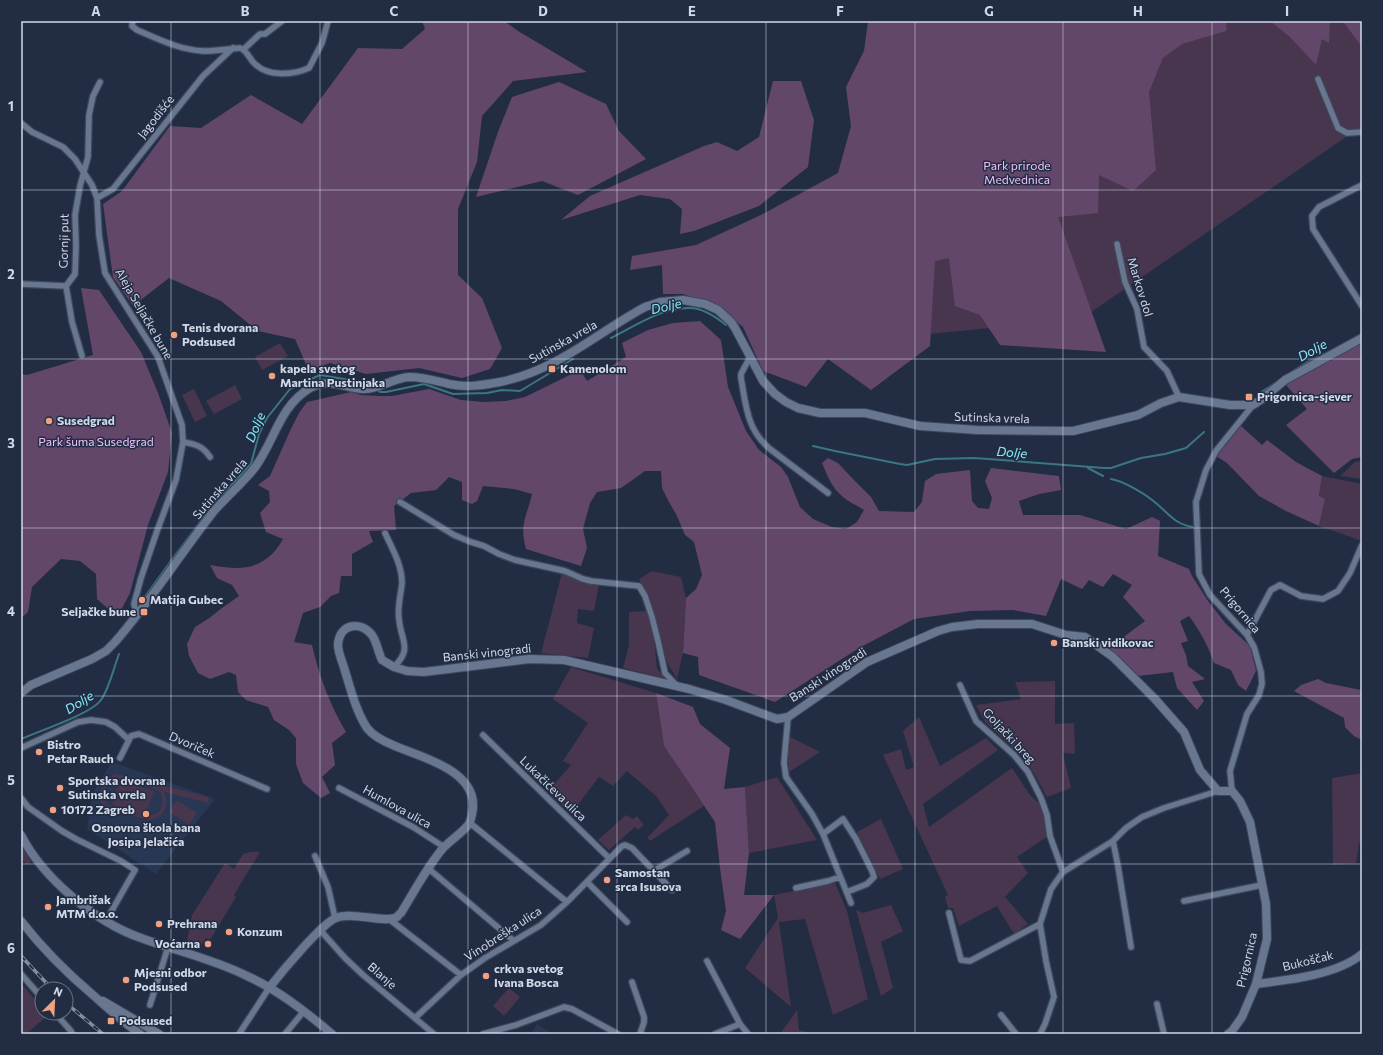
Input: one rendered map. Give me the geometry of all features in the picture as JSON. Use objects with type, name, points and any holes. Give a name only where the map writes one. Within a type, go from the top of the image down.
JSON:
[{"type":"street","points":[[133,21],[132,26],[137,30],[177,46],[205,51],[232,48],[244,49],[255,64],[262,70],[274,73],[296,72],[309,68],[318,53],[328,21]]},
{"type":"street","points":[[244,49],[260,34],[265,34],[282,21]]},
{"type":"street","name":"Jagodišće","points":[[97,198],[113,189],[203,76],[232,48]]},
{"type":"street","points":[[1318,79],[1338,128],[1347,133],[1362,132]]},
{"type":"street","name":"Gornji put","points":[[82,356],[72,322],[66,286],[75,274],[75,215],[80,186],[88,157],[89,116],[93,96],[100,82]]},
{"type":"street","name":"Aleja Seljačke bune","points":[[21,123],[32,132],[63,147],[84,170],[92,185],[97,198],[99,235],[105,273],[158,357],[182,425],[183,442],[176,480],[139,584],[134,604],[137,615]]},
{"type":"street","points":[[1362,186],[1319,207],[1312,216],[1314,229],[1362,306]]},
{"type":"street","name":"Markov dol","points":[[1117,244],[1125,282],[1138,309],[1144,347],[1167,371],[1179,397]]},
{"type":"street","points":[[21,284],[66,286]]},
{"type":"street","name":"Sutinska vrela","points":[[137,615],[215,511],[255,468],[282,416],[292,402],[305,391],[319,384],[334,383],[368,389],[398,379],[411,377],[465,386],[500,382],[521,377],[550,366],[645,307],[660,302],[683,300],[699,302],[718,310],[731,322],[764,381],[775,394],[798,408],[820,413],[870,414],[920,426],[931,427],[977,430],[1073,431],[1138,415],[1179,397]]},
{"type":"street","points":[[1179,397],[1230,405],[1253,405],[1285,380],[1362,338]]},
{"type":"street","points":[[750,357],[741,374],[741,378],[748,414],[754,432],[766,446],[828,493]]},
{"type":"street","name":"Prigornica","points":[[1228,1034],[1242,1017],[1256,984],[1267,939],[1266,904],[1250,822],[1240,801],[1232,791],[1230,772],[1247,714],[1259,695],[1262,684],[1261,672],[1254,647],[1247,635],[1210,595],[1199,574],[1196,502],[1206,470],[1216,451],[1253,405]]},
{"type":"street","points":[[183,442],[195,444],[204,449],[210,457]]},
{"type":"street","points":[[400,502],[454,535],[484,546],[510,558],[565,571],[591,581],[639,586],[645,596],[652,617],[665,673],[678,686]]},
{"type":"street","points":[[239,1034],[268,988],[320,930],[335,918],[346,915],[389,919],[396,917],[401,913],[444,847],[470,823],[473,807],[472,796],[468,787],[460,776],[447,768],[383,740],[368,730],[359,714],[342,660],[338,645],[343,631],[348,626],[365,628],[374,639],[382,660],[394,667],[405,651],[398,618],[402,581],[397,560],[385,533]]},
{"type":"street","points":[[1247,635],[1271,590],[1280,585],[1301,596],[1323,599],[1338,591],[1350,573],[1362,545]]},
{"type":"street","points":[[21,693],[30,685],[101,654],[115,642],[137,615]]},
{"type":"street","name":"Banski vinogradi","points":[[394,667],[407,671],[424,672],[529,659],[564,660],[678,686],[726,700],[777,718],[788,717],[867,662],[938,631],[952,627],[978,624],[1032,624],[1066,634],[1085,637],[1113,657],[1155,699],[1184,732],[1200,770],[1218,791]]},
{"type":"street","name":"Goljački breg","points":[[960,685],[976,721],[1014,755],[1028,772],[1041,798],[1047,815],[1050,836],[1063,872]]},
{"type":"street","name":"Banski vinogradi","points":[[788,717],[784,763],[786,777],[812,814],[823,834],[851,903]]},
{"type":"street","points":[[21,748],[78,722],[91,720],[106,722],[115,726],[129,740],[120,758]]},
{"type":"street","name":"Dvoriček","points":[[129,740],[131,736],[139,734],[267,789]]},
{"type":"street","name":"Lukačićeva ulica","points":[[483,735],[609,858]]},
{"type":"street","name":"Humlova ulica","points":[[339,788],[413,827],[444,847]]},
{"type":"street","points":[[1040,1034],[1045,1024],[1054,996],[1040,924],[1051,889],[1063,872],[1113,841],[1126,828],[1142,817],[1164,808],[1218,791],[1232,791]]},
{"type":"street","points":[[21,798],[28,807],[62,831],[121,861],[135,870],[111,912]]},
{"type":"street","points":[[823,834],[843,819],[856,839],[872,871],[874,877],[867,884],[847,892]]},
{"type":"street","points":[[470,823],[567,902]]},
{"type":"street","points":[[21,835],[37,861],[68,894],[111,924],[125,932],[232,969],[253,978],[304,1011],[332,1034]]},
{"type":"street","points":[[1113,841],[1131,947]]},
{"type":"street","name":"Vinobreška ulica","points":[[415,1018],[461,975],[484,958],[538,927],[567,902],[619,848],[625,845],[632,848],[655,870],[672,890]]},
{"type":"street","points":[[655,870],[687,851]]},
{"type":"street","points":[[315,856],[328,887],[335,918]]},
{"type":"street","points":[[429,869],[514,941]]},
{"type":"street","points":[[796,888],[828,882],[840,877]]},
{"type":"street","points":[[586,882],[627,922]]},
{"type":"street","points":[[1184,902],[1262,885]]},
{"type":"street","points":[[950,913],[961,960],[970,961],[1040,924]]},
{"type":"street","points":[[389,919],[461,975]]},
{"type":"street","points":[[21,921],[59,965],[116,1017],[140,1034]]},
{"type":"street","name":"Blanje","points":[[320,930],[345,958],[363,975],[434,1034]]},
{"type":"street","points":[[150,1005],[168,947]]},
{"type":"street","name":"Bukoščak","points":[[1256,984],[1326,971],[1348,963],[1362,954]]},
{"type":"street","points":[[707,961],[740,1024],[748,1034]]},
{"type":"street","points":[[21,974],[34,989]]},
{"type":"street","points":[[632,982],[644,1017],[640,1034]]},
{"type":"street","points":[[94,996],[159,1034]]},
{"type":"street","points":[[1157,1004],[1164,1034]]},
{"type":"street","points":[[483,1034],[516,1025],[564,1007],[572,1009],[618,1034]]},
{"type":"street","points":[[285,1034],[304,1011]]},
{"type":"street","points":[[1001,1015],[1016,1034]]},
{"type":"street","points":[[62,1021],[72,1034]]},
{"type":"street","points":[[715,1034],[740,1024]]},
{"type":"shaded area","name":"Osnovna škola bana Josipa Jelačića","points":[[112,762],[215,799],[156,874],[87,829],[92,796],[97,785]]},
{"type":"shaded area","points":[[537,1024],[553,1034],[531,1034]]},
{"type":"green space","points":[[422,21],[504,21],[587,72],[513,81],[482,116],[477,162],[458,209],[458,275],[482,298],[502,348],[490,369],[462,378],[419,368],[366,374],[330,363],[309,371],[295,339],[258,331],[221,301],[169,278],[133,306],[113,277],[103,204],[122,191],[170,126],[201,128],[251,95],[302,124],[358,48],[402,49],[425,29]]},
{"type":"green space","name":"Park prirode Medvednica","points":[[868,21],[1227,21],[1226,31],[1182,44],[1163,58],[1149,92],[1156,170],[1133,191],[1099,175],[1098,213],[1058,217],[1106,352],[1000,345],[980,315],[955,306],[949,258],[935,261],[930,346],[871,390],[828,359],[806,387],[763,371],[743,327],[718,307],[683,294],[663,294],[662,265],[630,270],[632,256],[696,245],[761,215],[838,173],[851,126],[846,87],[864,51]]},
{"type":"green space","name":"Park prirode Medvednica","points":[[910,21],[1362,21],[1362,126],[1081,319],[889,338]]},
{"type":"green space","points":[[1270,21],[1330,21],[1329,43],[1322,39],[1316,65],[1290,37]]},
{"type":"green space","points":[[1340,21],[1362,21],[1362,47],[1345,24]]},
{"type":"green space","points":[[773,81],[801,81],[814,120],[808,167],[759,206],[694,231],[680,234],[682,209],[670,199],[640,195],[561,220],[590,196],[704,146],[717,142],[737,151],[759,137]]},
{"type":"green space","points":[[559,82],[606,104],[619,131],[646,159],[578,195],[542,181],[476,197],[498,132],[512,97]]},
{"type":"green space","name":"Park šuma Susedgrad","points":[[81,288],[99,290],[141,352],[158,393],[172,433],[168,472],[148,525],[130,593],[119,614],[113,613],[97,599],[96,574],[80,561],[61,559],[32,587],[28,612],[21,618],[21,374],[27,375],[93,355]]},
{"type":"green space","points":[[700,321],[721,340],[728,387],[746,431],[759,450],[781,467],[788,477],[800,507],[813,519],[832,527],[846,529],[857,522],[864,510],[838,493],[828,477],[822,463],[828,458],[838,463],[871,497],[879,511],[914,512],[922,502],[925,481],[936,474],[970,470],[972,501],[978,508],[989,509],[992,498],[985,481],[991,468],[1059,476],[1061,490],[1039,494],[1019,501],[1023,515],[1080,515],[1126,529],[1152,517],[1160,521],[1158,556],[1189,569],[1208,601],[1226,624],[1250,646],[1256,671],[1246,691],[1238,685],[1231,670],[1214,663],[1203,638],[1189,616],[1180,621],[1188,641],[1181,643],[1186,655],[1188,666],[1205,679],[1192,682],[1204,701],[1197,710],[1177,688],[1173,672],[1138,676],[1109,648],[1145,621],[1123,597],[1132,585],[1113,574],[1103,587],[1089,580],[1082,589],[1061,579],[1046,616],[1013,610],[970,611],[914,619],[859,648],[775,702],[699,675],[698,657],[683,653],[686,598],[696,589],[702,575],[694,542],[685,535],[662,488],[661,471],[645,471],[621,488],[597,492],[590,503],[583,529],[587,548],[581,566],[526,549],[523,533],[524,520],[532,494],[514,489],[483,486],[477,501],[472,504],[462,500],[462,482],[449,477],[436,490],[411,493],[394,506],[396,530],[369,531],[373,542],[352,554],[352,576],[341,576],[339,593],[331,596],[320,607],[303,613],[294,642],[312,645],[326,690],[346,732],[332,743],[335,765],[322,777],[330,793],[321,798],[303,783],[296,764],[296,738],[289,730],[274,720],[268,707],[246,700],[238,692],[236,675],[229,672],[210,679],[198,673],[189,656],[187,644],[195,627],[239,596],[232,585],[217,578],[210,565],[227,568],[242,568],[258,564],[272,554],[283,539],[266,532],[260,513],[270,502],[269,491],[258,485],[270,476],[299,413],[307,402],[351,392],[361,395],[392,396],[429,389],[461,400],[483,402],[506,401],[525,397],[580,370],[587,381],[626,357],[622,343],[648,330],[673,323]]},
{"type":"green space","points":[[1362,341],[1362,457],[1352,459],[1334,473],[1286,425],[1307,409],[1286,385]]},
{"type":"green space","points":[[280,343],[288,356],[262,370],[255,357]]},
{"type":"green space","points":[[235,385],[242,399],[214,414],[206,401]]},
{"type":"green space","points":[[194,389],[207,416],[195,422],[182,395]]},
{"type":"green space","points":[[1240,425],[1262,445],[1267,440],[1296,462],[1322,476],[1319,496],[1325,499],[1319,526],[1286,511],[1259,496],[1227,463],[1216,456]]},
{"type":"green space","points":[[1362,461],[1362,479],[1340,476],[1355,462]]},
{"type":"green space","points":[[1322,476],[1362,484],[1362,541],[1319,526],[1325,499],[1319,497]]},
{"type":"green space","points":[[652,571],[681,577],[686,598],[683,653],[677,679],[667,662],[651,601],[639,579]]},
{"type":"green space","points":[[562,573],[584,582],[599,584],[594,611],[578,609],[577,623],[594,628],[588,658],[541,653]]},
{"type":"green space","points":[[648,611],[654,637],[657,669],[667,679],[623,668],[629,645],[629,612]]},
{"type":"green space","points":[[571,667],[656,693],[664,746],[704,806],[650,841],[647,838],[669,815],[657,797],[627,771],[613,786],[599,777],[571,814],[548,791],[571,765],[563,761],[588,723],[553,699]]},
{"type":"green space","points":[[1318,679],[1326,683],[1361,690],[1362,740],[1354,736],[1345,727],[1344,718],[1294,691],[1301,685]]},
{"type":"green space","points":[[1055,681],[1055,724],[1074,723],[1075,754],[1063,753],[1071,788],[1047,797],[1027,761],[985,722],[976,705],[1021,699],[1015,682]]},
{"type":"green space","points":[[656,693],[693,707],[700,724],[730,748],[724,789],[745,787],[749,853],[744,895],[774,895],[740,939],[721,930],[726,911],[715,822],[664,746]]},
{"type":"green space","points":[[919,717],[940,766],[986,738],[998,750],[923,804],[929,827],[1012,768],[1030,795],[1041,805],[1048,836],[1017,857],[1028,873],[1005,897],[1028,924],[1014,934],[997,906],[959,926],[953,908],[948,908],[945,897],[948,895],[883,755],[901,749],[906,770],[914,767],[903,731]]},
{"type":"green space","points":[[790,737],[820,752],[789,772],[788,760]]},
{"type":"green space","points":[[1362,773],[1362,842],[1359,843],[1356,863],[1333,865],[1332,778]]},
{"type":"green space","points":[[115,774],[121,775],[209,797],[208,803],[164,792],[166,804],[164,812],[154,819],[146,819],[120,813],[108,809],[100,800],[101,790],[106,781]],"holes":[[[117,779],[155,789],[160,792],[162,797],[162,805],[159,812],[151,815],[146,815],[154,791],[119,781],[112,805],[139,813],[108,805],[105,797],[105,789],[109,783]]]},
{"type":"green space","points":[[777,777],[817,840],[749,853],[745,787]]},
{"type":"green space","points":[[177,800],[197,813],[189,825],[169,812]]},
{"type":"green space","points":[[626,815],[633,819],[637,816],[644,825],[638,830],[635,827],[609,850],[598,840]]},
{"type":"green space","points":[[881,819],[903,869],[880,879],[857,832]]},
{"type":"green space","points":[[21,846],[31,859],[30,863],[27,864],[21,860]]},
{"type":"green space","points":[[260,852],[234,895],[236,897],[210,940],[206,938],[203,944],[196,941],[195,944],[187,940],[192,915],[225,863],[234,869],[243,854]]},
{"type":"green space","points":[[835,883],[847,911],[868,999],[833,1015],[805,919],[779,922],[791,1007],[745,968],[778,918],[774,895]]},
{"type":"green space","points":[[891,905],[903,931],[881,942],[893,988],[881,996],[856,910],[863,913]]},
{"type":"green space","points":[[21,983],[34,998],[34,1021],[41,1021],[26,1034],[21,1034]]},
{"type":"green space","points":[[509,988],[520,997],[504,1016],[493,1006]]},
{"type":"green space","points":[[797,1010],[799,1030],[814,1034],[780,1034]]},
{"type":"waterway","name":"Dolje","points":[[611,338],[649,318],[680,309],[695,308],[704,311],[726,325]]},
{"type":"waterway","name":"Dolje","points":[[1293,371],[1324,354]]},
{"type":"waterway","name":"Dolje","points":[[377,389],[380,392],[386,392],[424,384],[453,394],[487,393],[502,390],[520,391],[573,359]]},
{"type":"waterway","name":"Dolje","points":[[144,598],[213,505],[251,464],[259,434],[267,418],[290,389],[320,375],[362,382],[371,386]]},
{"type":"waterway","name":"Dolje","points":[[1260,393],[1277,382]]},
{"type":"waterway","name":"Dolje","points":[[813,446],[907,465],[935,459],[975,458],[1111,468],[1141,458],[1165,454],[1186,448],[1204,432]]},
{"type":"waterway","points":[[1088,468],[1103,476]]},
{"type":"waterway","points":[[1111,479],[1129,485],[1153,500],[1178,522],[1194,527]]},
{"type":"waterway","name":"Dolje","points":[[21,739],[87,711],[101,700],[111,678],[119,654]]},
{"type":"railway","points":[[21,956],[44,981]]},
{"type":"railway","points":[[74,1010],[103,1034]]},
{"type":"place","name":"Tenis dvorana Podsused","points":[[174,335]]},
{"type":"place","name":"Kamenolom","points":[[552,369]]},
{"type":"place","name":"kapela svetog Martina Pustinjaka","points":[[272,376]]},
{"type":"place","name":"Prigornica-sjever","points":[[1249,397]]},
{"type":"place","name":"Susedgrad","points":[[49,421]]},
{"type":"place","name":"Matija Gubec","points":[[142,600]]},
{"type":"place","name":"Seljačke bune","points":[[144,612]]},
{"type":"place","name":"Banski vidikovac","points":[[1054,643]]},
{"type":"place","name":"Bistro Petar Rauch","points":[[39,752]]},
{"type":"place","name":"Sportska dvorana Sutinska vrela","points":[[60,788]]},
{"type":"place","name":"10172 Zagreb","points":[[53,810]]},
{"type":"place","name":"Osnovna škola bana Josipa Jelačića","points":[[146,814]]},
{"type":"place","name":"Samostan srca Isusova","points":[[607,880]]},
{"type":"place","name":"Jambrišak MTM d.o.o.","points":[[48,907]]},
{"type":"place","name":"Prehrana","points":[[159,924]]},
{"type":"place","name":"Konzum","points":[[229,932]]},
{"type":"place","name":"Voćarna","points":[[208,944]]},
{"type":"place","name":"crkva svetog Ivana Bosca","points":[[486,976]]},
{"type":"place","name":"Mjesni odbor Podsused","points":[[126,980]]},
{"type":"place","name":"Podsused","points":[[111,1021]]}]
